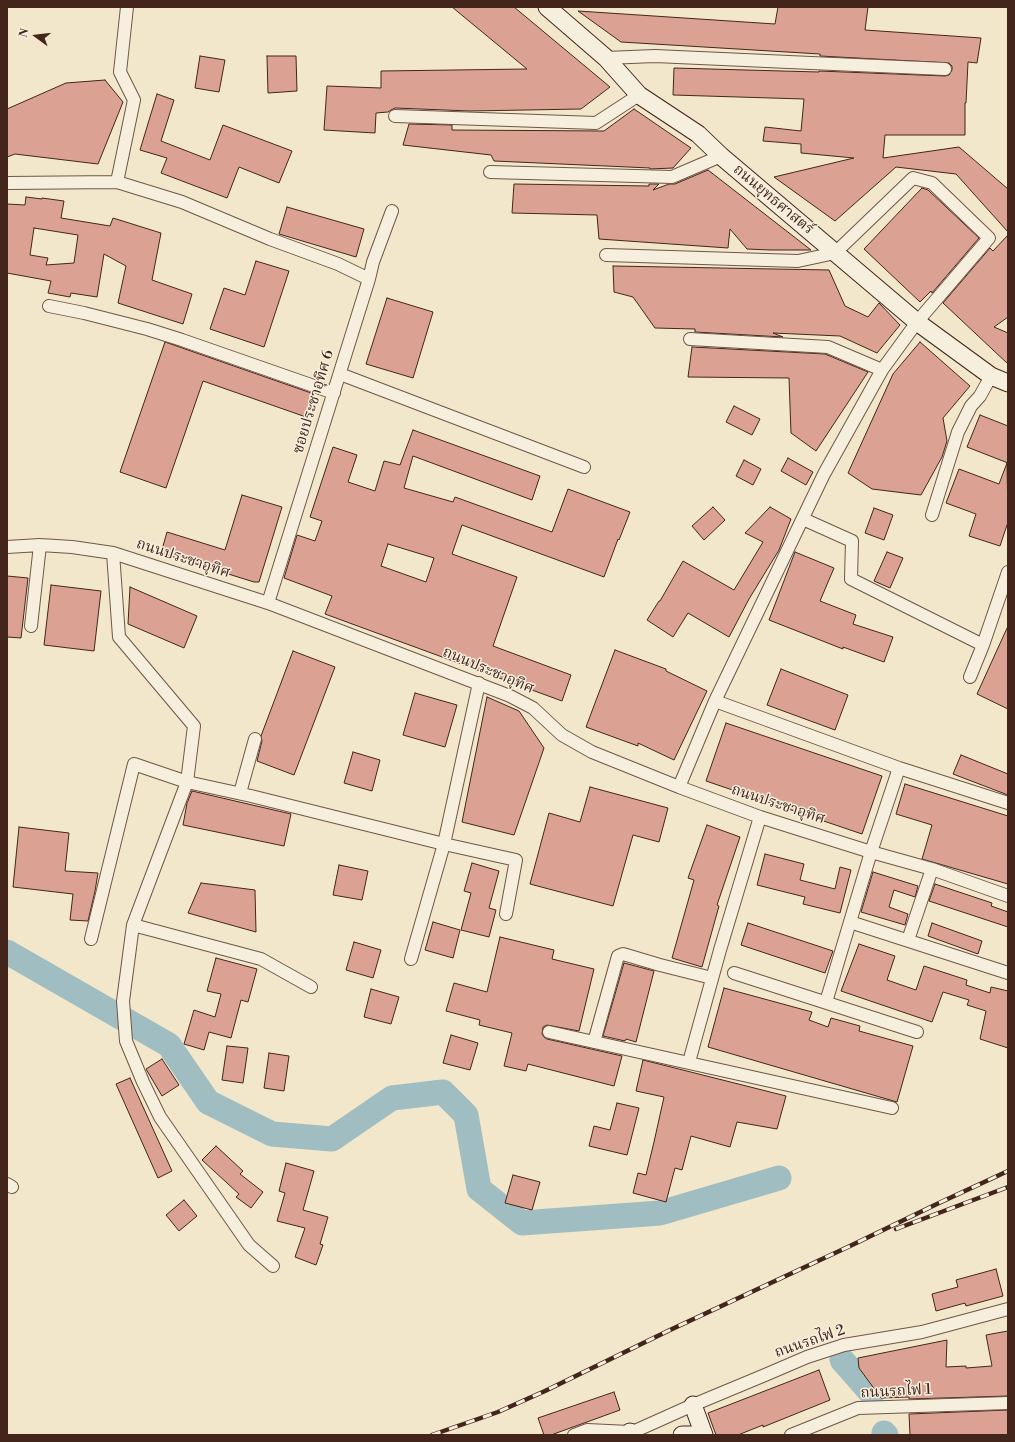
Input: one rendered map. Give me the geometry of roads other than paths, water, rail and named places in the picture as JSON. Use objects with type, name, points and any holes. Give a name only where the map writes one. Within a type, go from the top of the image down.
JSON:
[{"type":"street","points":[[117,182],[134,100],[120,72],[127,7]]},
{"type":"street","name":"ถนนยุทธศาสตร์","points":[[547,7],[606,58],[639,95],[698,134],[721,156],[917,322],[991,376],[1008,383]]},
{"type":"street","points":[[606,58],[655,56],[945,69]]},
{"type":"street","points":[[395,116],[596,123],[639,95]]},
{"type":"street","points":[[490,172],[672,177],[721,156]]},
{"type":"street","points":[[606,255],[798,261],[835,253],[913,178],[932,184],[989,238],[917,322],[882,370],[824,474],[715,701],[679,787]]},
{"type":"street","points":[[7,183],[117,182],[182,202],[270,239],[338,264],[369,279]]},
{"type":"street","name":"ซอยประชาอุทิศ 6","points":[[268,603],[340,374],[373,262],[392,211]]},
{"type":"street","points":[[49,306],[84,313],[154,332],[334,393]]},
{"type":"street","points":[[690,339],[828,347],[882,370]]},
{"type":"street","points":[[340,374],[584,467]]},
{"type":"street","points":[[932,515],[958,432],[971,406],[980,396],[991,376]]},
{"type":"street","points":[[803,519],[852,541],[851,579],[984,645]]},
{"type":"street","points":[[31,626],[40,545]]},
{"type":"street","name":"ถนนประชาอุทิศ","points":[[7,547],[40,545],[72,546],[113,553],[268,603],[510,696],[533,708],[562,735],[592,752],[679,787],[760,817],[871,852],[932,869],[1008,896]]},
{"type":"street","points":[[113,553],[119,637],[194,726],[187,782],[133,925],[123,1001],[126,1040],[143,1082],[160,1117],[249,1245],[273,1266]]},
{"type":"street","points":[[970,677],[984,645],[1008,572]]},
{"type":"street","points":[[410,959],[444,844],[479,683]]},
{"type":"street","points":[[715,701],[900,768],[1008,803]]},
{"type":"street","points":[[240,793],[255,739]]},
{"type":"street","points":[[91,939],[134,764],[187,782],[240,793],[444,844],[516,860],[506,914]]},
{"type":"street","points":[[826,1002],[871,852],[900,768]]},
{"type":"street","points":[[690,1062],[712,978],[760,817]]},
{"type":"street","points":[[908,940],[932,869]]},
{"type":"street","points":[[850,922],[1008,973]]},
{"type":"street","points":[[133,925],[261,959],[311,987]]},
{"type":"street","points":[[594,1042],[618,956],[623,954],[712,978]]},
{"type":"street","points":[[734,973],[917,1032]]},
{"type":"street","points":[[549,1032],[690,1062],[892,1108]]},
{"type":"street","name":"ถนนรถไฟ 2","points":[[574,1435],[590,1433],[630,1434],[692,1405],[807,1357],[844,1345],[922,1332],[1008,1309]]},
{"type":"street","name":"ถนนรถไฟ 1","points":[[791,1435],[858,1408],[1008,1403]]},
{"type":"street","points":[[692,1405],[704,1435]]},
{"type":"street","points":[[682,1435],[695,1435]]},
{"type":"waterway","points":[[7,952],[169,1045],[208,1102],[272,1134],[332,1139],[392,1098],[443,1092],[466,1115],[479,1189],[522,1223],[660,1213],[779,1178]]},
{"type":"waterway","points":[[842,1360],[872,1394]]},
{"type":"railway","points":[[432,1435],[498,1412],[545,1391],[670,1330],[1008,1171]]},
{"type":"railway","points":[[896,1229],[1008,1187]]}]
